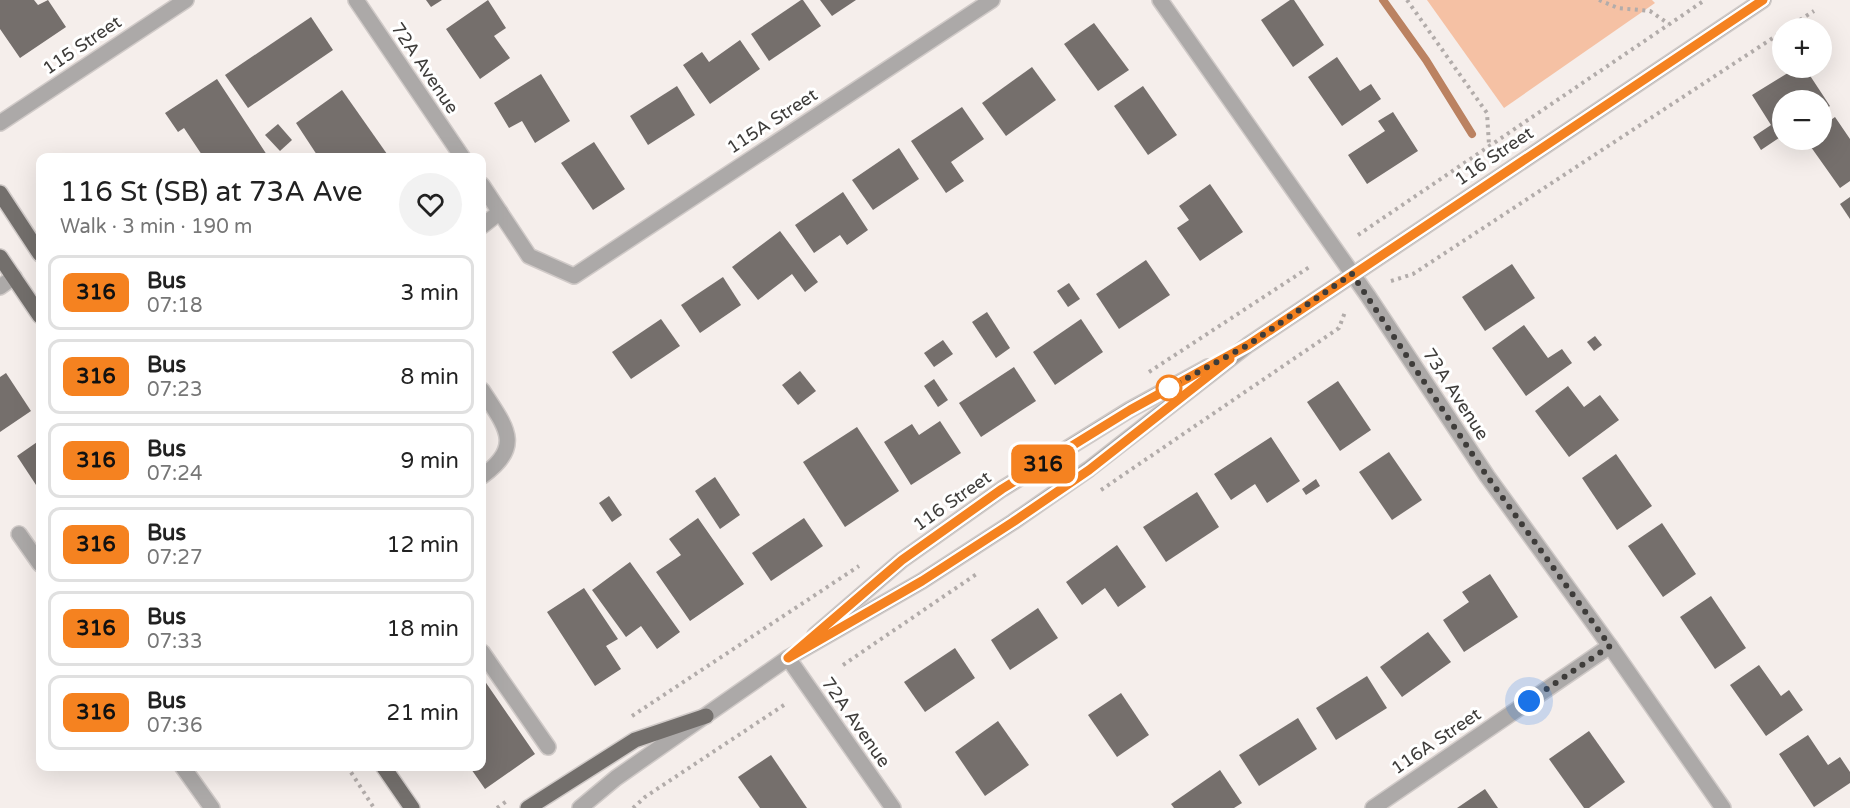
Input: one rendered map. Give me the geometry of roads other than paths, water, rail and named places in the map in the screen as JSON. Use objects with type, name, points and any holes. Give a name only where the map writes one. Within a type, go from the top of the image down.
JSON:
[{"type":"main road","points":[[0,193],[36,248]]},
{"type":"main road","points":[[0,257],[36,310]]},
{"type":"main road","points":[[528,808],[635,740],[705,716]]},
{"type":"main road","points":[[386,771],[412,808]]},
{"type":"street","name":"115 Street","points":[[0,123],[186,0]]},
{"type":"street","name":"72A Avenue","points":[[356,0],[460,153]]},
{"type":"street","name":"115A Street","points":[[500,213],[530,256],[574,276],[993,0]]},
{"type":"street","name":"73A Avenue","points":[[1160,0],[1352,274],[1487,476],[1723,808]]},
{"type":"street","name":"116 Street","points":[[580,808],[616,778],[788,658],[922,581],[1013,522],[1089,470],[1248,345],[1763,0]]},
{"type":"street","points":[[486,191],[500,213],[486,223]]},
{"type":"street","points":[[0,287],[14,277]]},
{"type":"street","name":"116 Street","points":[[788,658],[902,560],[1002,489],[1130,410],[1248,345]]},
{"type":"street","points":[[486,396],[503,424],[508,441],[505,455],[486,473]]},
{"type":"street","points":[[20,534],[36,558]]},
{"type":"street","name":"116A Street","points":[[1373,808],[1610,646]]},
{"type":"street","points":[[486,658],[548,747]]},
{"type":"street","name":"72A Avenue","points":[[788,658],[893,808]]},
{"type":"street","points":[[186,771],[212,808]]},
{"type":"waterway","points":[[1383,0],[1426,60],[1472,134]]}]
